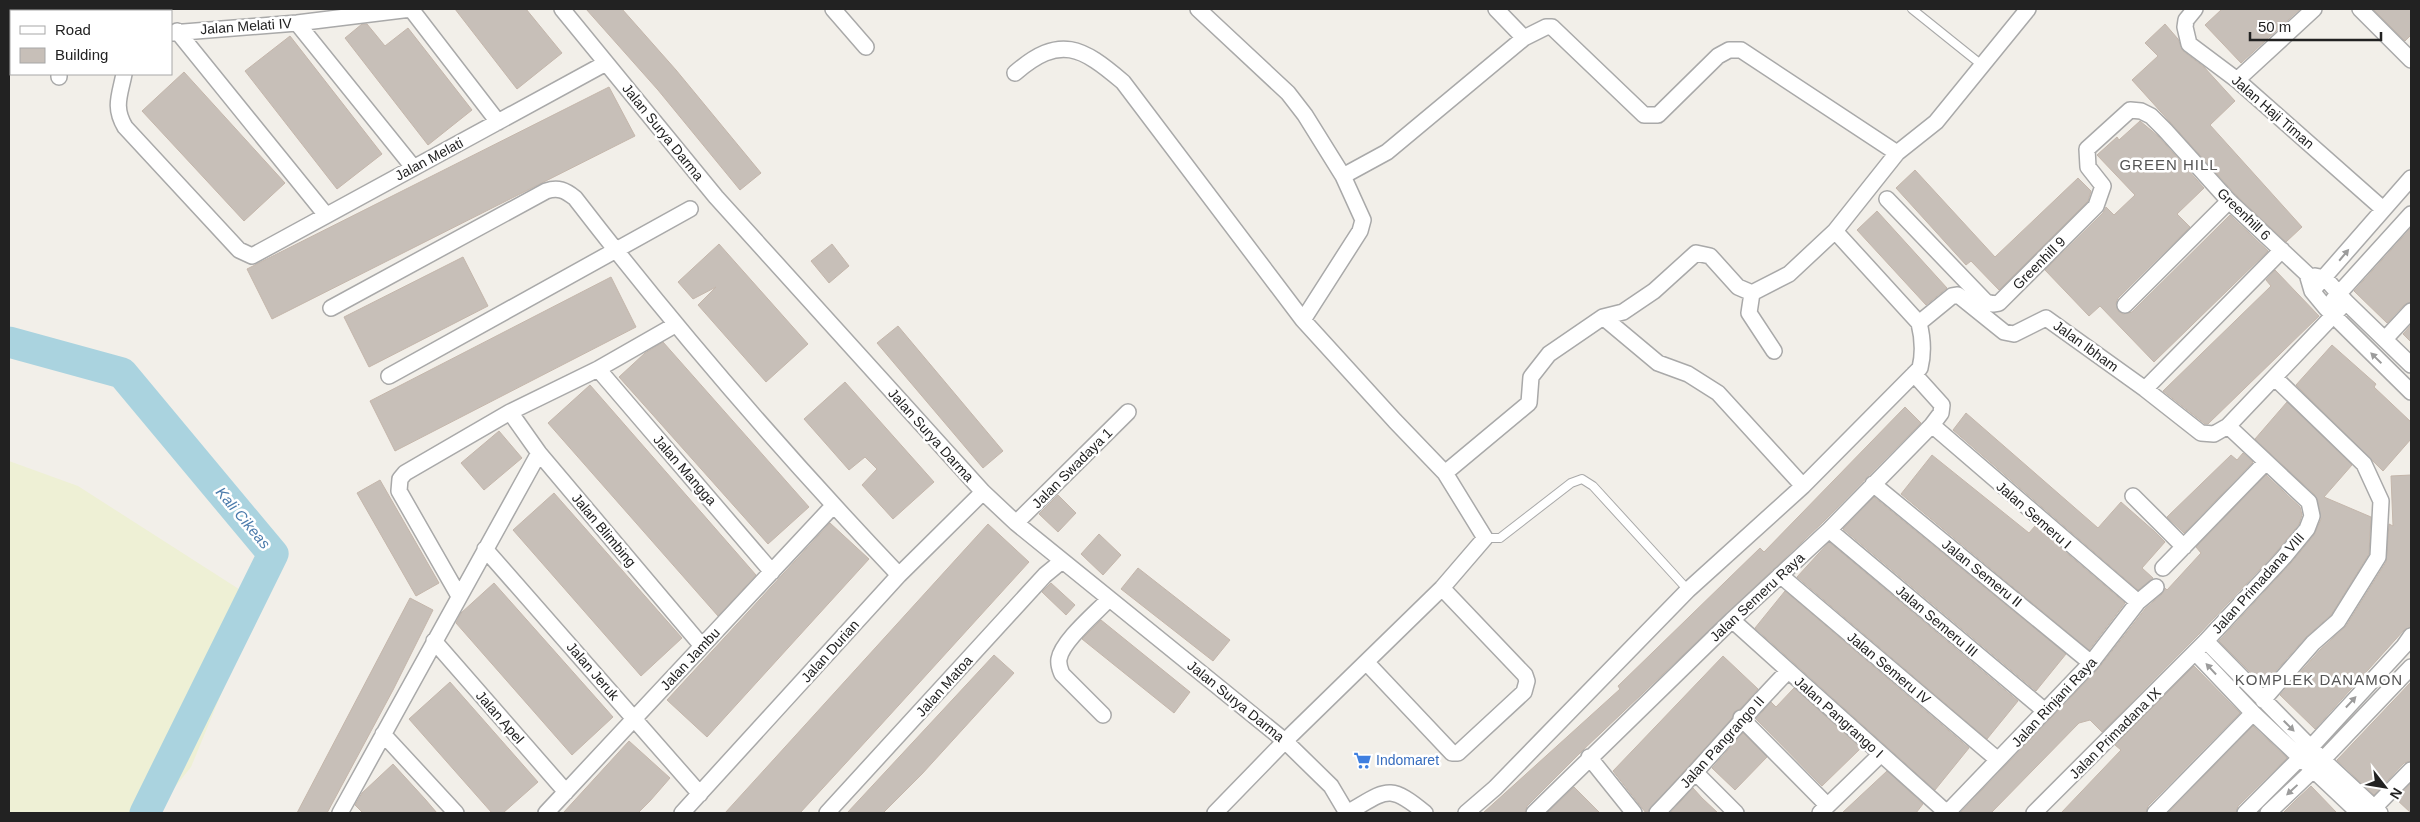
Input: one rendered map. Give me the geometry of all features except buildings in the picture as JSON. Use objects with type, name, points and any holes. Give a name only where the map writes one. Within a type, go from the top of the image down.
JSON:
[{"type":"street","points":[[411,9],[498,122]]},
{"type":"street","name":"Jalan Melati IV","points":[[174,32],[297,23],[411,9]]},
{"type":"street","name":"Jalan Surya Darma","points":[[562,9],[716,198],[983,492],[1016,523],[1062,561],[1285,741],[1331,786],[1347,813]]},
{"type":"street","points":[[834,9],[866,47]]},
{"type":"street","points":[[1198,9],[1288,93],[1305,115],[1343,176],[1359,209],[1363,226],[1303,320]]},
{"type":"street","points":[[1496,9],[1524,38]]},
{"type":"street","points":[[1752,293],[1789,274],[1835,231],[1897,153],[1936,122],[2028,9]]},
{"type":"street","name":"Jalan Haji Timan","points":[[2195,9],[2186,20],[2185,27],[2189,44],[2237,80],[2383,209]]},
{"type":"street","points":[[2237,80],[2314,9]]},
{"type":"street","points":[[2360,9],[2411,60]]},
{"type":"street","points":[[297,23],[413,167]]},
{"type":"street","points":[[1343,176],[1387,152],[1524,38],[1552,26],[1644,115],[1658,115],[1718,56],[1729,50],[1741,50],[1897,153]]},
{"type":"street","points":[[174,32],[326,215]]},
{"type":"street","points":[[1015,73],[1034,57],[1055,49],[1076,51],[1098,60],[1123,82],[1303,320],[1395,422],[1445,473],[1485,538],[1442,588],[1285,741],[1215,813]]},
{"type":"street","name":"Jalan Melati","points":[[124,75],[118,114],[125,127],[239,250],[252,256],[606,63]]},
{"type":"street","name":"Greenhill 9","points":[[1887,199],[1986,302],[1998,303],[2096,206],[2103,186],[2088,167],[2087,150],[2130,110],[2141,111]]},
{"type":"street","name":"Greenhill 6","points":[[2141,111],[2151,116],[2229,201],[2307,274]]},
{"type":"street","points":[[2312,292],[2411,178]]},
{"type":"street","points":[[331,308],[546,191],[555,188],[566,190],[575,198],[675,325],[833,506],[899,575]]},
{"type":"street","points":[[2124,305],[2229,201]]},
{"type":"street","points":[[389,376],[690,209]]},
{"type":"street","points":[[2228,426],[2275,378],[2411,214]]},
{"type":"street","points":[[1466,813],[1495,788],[1688,590],[1803,486],[1920,368],[1923,357],[1923,338],[1919,323],[1835,231]]},
{"type":"street","points":[[2145,389],[2282,250]]},
{"type":"street","points":[[1445,473],[1529,403],[1531,377],[1549,354],[1604,317],[1623,312],[1654,291],[1696,253],[1710,256],[1738,287],[1752,293]]},
{"type":"street","points":[[2411,365],[2342,298],[2325,278],[2307,274],[2312,292],[2411,392]]},
{"type":"street","points":[[1752,293],[1749,313],[1774,352]]},
{"type":"street","name":"Jalan Ibham","points":[[1919,323],[1952,296],[1958,295],[2004,332],[2014,334],[2046,318],[2145,389],[2200,433],[2214,434],[2228,426]]},
{"type":"street","points":[[2385,339],[2411,311]]},
{"type":"street","points":[[1604,317],[1658,363],[1688,374],[1718,392],[1803,486]]},
{"type":"street","points":[[459,596],[399,491],[400,479],[405,473],[510,412],[598,369],[675,325]]},
{"type":"street","name":"Jalan Mangga","points":[[598,369],[772,572]]},
{"type":"street","name":"Jalan Semeru Raya","points":[[1534,813],[1589,757],[1829,530],[1932,425],[1942,413],[1942,405],[1914,374]]},
{"type":"street","points":[[2263,700],[2313,643],[2338,621],[2378,556],[2381,501],[2364,464],[2275,378]]},
{"type":"street","name":"Jalan Blimbing","points":[[510,412],[539,453],[702,646]]},
{"type":"street","name":"Jalan Swadaya 1","points":[[1016,523],[1128,412]]},
{"type":"street","name":"Jalan Semeru I","points":[[1932,425],[2138,602]]},
{"type":"street","name":"Jalan Primadana VIII","points":[[2195,652],[2284,557],[2307,529],[2312,516],[2309,502],[2228,426]]},
{"type":"street","points":[[340,813],[539,453]]},
{"type":"street","points":[[2163,568],[2266,462]]},
{"type":"street","name":"Jalan Semeru II","points":[[1873,484],[2091,663]]},
{"type":"street","name":"Jalan Durian","points":[[682,813],[899,575],[983,492]]},
{"type":"street","points":[[2133,496],[2184,547]]},
{"type":"street","name":"Jalan Jambu","points":[[546,813],[833,506]]},
{"type":"street","name":"Jalan Semeru III","points":[[1829,530],[2045,711]]},
{"type":"street","name":"Jalan Jeruk","points":[[485,549],[700,794]]},
{"type":"street","name":"Jalan Matoa","points":[[828,813],[1045,575],[1062,561]]},
{"type":"street","name":"Jalan Semeru IV","points":[[1780,575],[1998,760]]},
{"type":"street","name":"Jalan Rinjani Raya","points":[[1947,813],[2091,663],[2138,602],[2156,587]]},
{"type":"street","points":[[1367,663],[1452,753],[1458,753],[1524,692],[1527,681],[1525,675],[1442,588]]},
{"type":"street","points":[[1103,714],[1062,674],[1059,659],[1065,646],[1109,599]]},
{"type":"street","name":"Jalan Pangrango I","points":[[1732,620],[1947,813]]},
{"type":"street","points":[[2245,813],[2311,747],[2411,636]]},
{"type":"street","name":"Jalan Apel","points":[[434,641],[566,792]]},
{"type":"street","points":[[2206,641],[2375,811],[2411,770]]},
{"type":"street","points":[[2195,652],[2312,771],[2359,813]]},
{"type":"street","name":"Jalan Primadana IX","points":[[2034,813],[2195,652]]},
{"type":"street","points":[[2268,813],[2323,760],[2411,667]]},
{"type":"street","name":"Jalan Pangrango II","points":[[1657,813],[1696,773],[1741,718],[1788,671]]},
{"type":"street","points":[[2155,813],[2253,713]]},
{"type":"street","points":[[1741,718],[1823,809],[1881,754]]},
{"type":"street","points":[[383,734],[456,813]]},
{"type":"street","points":[[1589,757],[1634,813]]},
{"type":"street","points":[[1696,773],[1736,813]]},
{"type":"street","points":[[1347,813],[1383,792],[1395,792],[1407,798],[1425,813]]},
{"type":"lane","points":[[1912,9],[1983,66]]},
{"type":"lane","points":[[1485,538],[1500,538],[1571,483],[1582,479],[1593,486],[1688,590]]},
{"type":"green space","points":[[9,461],[78,486],[259,602],[191,767],[154,813],[9,813]]},
{"type":"waterway","name":"Kali Cikeas","points":[[9,342],[122,373],[273,554],[145,813]]},
{"type":"place","name":"Indomaret","points":[[1362,760]]},
{"type":"district","name":"GREEN HILL","points":[[2169,165]]},
{"type":"district","name":"KOMPLEK DANAMON","points":[[2319,680]]}]
